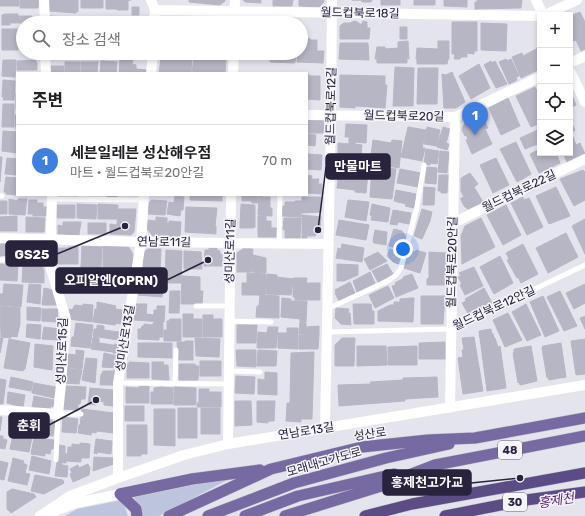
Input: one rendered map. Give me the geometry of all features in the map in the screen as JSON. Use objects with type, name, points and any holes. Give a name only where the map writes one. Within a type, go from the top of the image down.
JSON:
[{"type":"highway","name":"30","points":[[365,516],[412,504],[585,473]]},
{"type":"highway","name":"30","points":[[445,516],[526,500],[585,492]]},
{"type":"main road","name":"성산로","points":[[169,516],[271,469],[362,447],[428,440],[475,438],[585,418]]},
{"type":"main road","name":"48","points":[[245,516],[298,496],[435,465],[585,436]]},
{"type":"main road","name":"모래내고가도로","points":[[208,516],[294,483],[386,458],[475,438]]},
{"type":"main road","points":[[285,516],[378,487],[435,465]]},
{"type":"main road","points":[[120,494],[192,479],[271,469]]},
{"type":"main road","points":[[120,494],[136,509],[137,516]]},
{"type":"street","points":[[44,0],[45,16]]},
{"type":"street","points":[[151,0],[155,10],[155,16]]},
{"type":"street","points":[[235,0],[235,16]]},
{"type":"street","name":"월드컵북로12길","points":[[325,428],[332,0]]},
{"type":"street","points":[[536,0],[542,12]]},
{"type":"street","points":[[551,12],[577,0]]},
{"type":"street","name":"월드컵북로18길","points":[[155,10],[537,16]]},
{"type":"street","points":[[573,62],[585,56]]},
{"type":"street","points":[[45,60],[46,72]]},
{"type":"street","points":[[151,72],[152,60]]},
{"type":"street","points":[[233,72],[234,60]]},
{"type":"street","points":[[573,77],[585,102]]},
{"type":"street","name":"월드컵북로20길","points":[[308,115],[455,117],[537,78]]},
{"type":"street","name":"월드컵북로20안길","points":[[450,408],[455,117]]},
{"type":"street","name":"월드컵북로22길","points":[[453,223],[585,159]]},
{"type":"street","name":"성미산로11길","points":[[228,444],[231,196]]},
{"type":"street","name":"성미산로15길","points":[[52,197],[51,269],[66,319],[58,414]]},
{"type":"street","name":"성미산로13길","points":[[118,478],[118,383],[141,242],[143,197]]},
{"type":"street","name":"연남로11길","points":[[0,238],[141,242],[329,244]]},
{"type":"street","name":"연남로13길","points":[[40,516],[70,496],[184,455],[228,444],[585,385]]},
{"type":"street","points":[[0,410],[58,414]]},
{"type":"street","points":[[43,516],[76,504],[120,494]]},
{"type":"lane","points":[[327,309],[388,280],[396,275],[401,268],[417,207],[424,165]]},
{"type":"lane","points":[[279,244],[280,196]]},
{"type":"lane","name":"성미산로13길","points":[[52,197],[143,197]]},
{"type":"lane","points":[[0,260],[50,260]]},
{"type":"lane","name":"월드컵북로12안길","points":[[326,332],[451,329],[585,265]]},
{"type":"lane","points":[[196,306],[229,306]]},
{"type":"lane","points":[[229,320],[271,322]]},
{"type":"lane","points":[[175,383],[176,350]]},
{"type":"lane","points":[[229,371],[260,372]]},
{"type":"lane","points":[[118,383],[228,384]]},
{"type":"lane","points":[[58,414],[81,414]]},
{"type":"lane","name":"성미산로15길","points":[[56,460],[58,414]]},
{"type":"shaded area","points":[[233,477],[159,516],[140,516],[134,497]]},
{"type":"shaded area","points":[[122,500],[128,516],[65,516],[77,509]]},
{"type":"pier","points":[[585,472],[585,504],[514,516],[378,516]]},
{"type":"building","points":[[0,0],[19,0],[19,6],[0,6]]},
{"type":"building","points":[[20,0],[39,0],[38,8],[20,8]]},
{"type":"building","points":[[49,0],[78,0],[78,12],[49,11]]},
{"type":"building","points":[[81,0],[103,0],[103,8],[81,8]]},
{"type":"building","points":[[106,0],[128,0],[128,10],[106,9]]},
{"type":"building","points":[[189,0],[225,1],[220,5],[189,2]]},
{"type":"building","points":[[243,0],[261,0],[261,3],[245,2]]},
{"type":"building","points":[[273,0],[293,0],[292,6],[273,6]]},
{"type":"building","points":[[299,0],[324,0],[324,2],[319,7],[299,6]]},
{"type":"building","points":[[362,0],[372,0],[371,2],[362,2]]},
{"type":"building","points":[[381,0],[400,0],[400,5],[381,5]]},
{"type":"building","points":[[414,0],[435,0],[435,5],[414,5]]},
{"type":"building","points":[[444,0],[467,0],[467,7],[444,6]]},
{"type":"building","points":[[477,0],[522,0],[521,8],[475,9],[475,2],[477,2]]},
{"type":"building","points":[[132,7],[139,7],[139,15],[132,15]]},
{"type":"building","points":[[580,12],[585,22],[585,49],[581,51],[576,40],[573,41],[573,15]]},
{"type":"building","points":[[18,14],[18,16],[16,16],[16,23],[2,25],[2,15]]},
{"type":"building","points":[[355,21],[359,24],[362,24],[363,21],[367,22],[367,28],[370,28],[369,39],[340,39],[340,26],[344,23]]},
{"type":"building","points":[[452,22],[477,22],[477,51],[474,51],[474,54],[467,53],[467,57],[454,59],[455,54],[452,54]]},
{"type":"building","points":[[481,23],[507,24],[506,51],[481,50]]},
{"type":"building","points":[[400,27],[407,27],[407,39],[400,39]]},
{"type":"building","points":[[2,29],[16,29],[16,50],[2,50]]},
{"type":"building","points":[[308,38],[311,40],[317,40],[317,51],[324,51],[323,63],[297,62],[297,60],[308,60]]},
{"type":"building","points":[[408,41],[409,59],[407,58],[407,63],[377,63],[377,59],[375,59],[377,47],[385,47],[385,49],[398,48],[398,42]]},
{"type":"building","points":[[438,41],[449,41],[449,59],[447,64],[417,64],[417,48],[438,49]]},
{"type":"building","points":[[340,43],[368,43],[369,60],[339,59]]},
{"type":"building","points":[[537,49],[537,70],[521,78],[512,57],[522,53],[523,56]]},
{"type":"building","points":[[506,59],[507,61],[511,59],[519,76],[516,77],[517,80],[509,84],[499,62]]},
{"type":"building","points":[[3,60],[16,60],[15,77],[2,76]]},
{"type":"building","points":[[35,60],[37,63],[37,70],[17,70],[17,61]]},
{"type":"building","points":[[120,60],[133,60],[132,64],[136,65],[136,69],[148,70],[148,72],[119,72]]},
{"type":"building","points":[[161,60],[192,60],[191,72],[159,72]]},
{"type":"building","points":[[194,60],[226,60],[225,72],[192,72]]},
{"type":"building","points":[[270,60],[295,60],[295,63],[270,62]]},
{"type":"building","points":[[101,61],[117,62],[116,72],[100,72]]},
{"type":"building","points":[[491,61],[492,63],[495,61],[507,84],[496,88],[484,65]]},
{"type":"building","points":[[65,62],[80,62],[80,72],[65,72]]},
{"type":"building","points":[[81,62],[98,62],[97,72],[81,72]]},
{"type":"building","points":[[479,64],[490,88],[471,99],[459,76]]},
{"type":"building","points":[[49,66],[64,66],[64,72],[49,72]]},
{"type":"building","points":[[395,67],[414,68],[413,106],[393,106]]},
{"type":"building","points":[[418,68],[438,68],[437,104],[417,104]]},
{"type":"building","points":[[452,72],[465,102],[456,108],[444,108],[442,74],[446,75]]},
{"type":"building","points":[[308,74],[310,76],[320,76],[320,100],[308,99]]},
{"type":"building","points":[[340,75],[385,76],[385,85],[387,85],[385,108],[355,106],[355,108],[340,107]]},
{"type":"building","points":[[3,80],[15,81],[14,100],[3,100]]},
{"type":"building","points":[[535,87],[537,91],[537,124],[531,127],[516,96]]},
{"type":"building","points":[[508,98],[520,126],[501,135],[489,108]]},
{"type":"building","points":[[573,98],[576,105],[573,106]]},
{"type":"building","points":[[3,104],[14,104],[14,127],[2,127]]},
{"type":"building","points":[[481,113],[488,128],[485,129],[492,144],[472,154],[466,140],[468,139],[462,130],[467,120]]},
{"type":"building","points":[[308,117],[324,118],[323,133],[308,133]]},
{"type":"building","points":[[346,124],[367,125],[366,143],[355,142],[355,144],[362,145],[361,156],[338,155],[338,143],[349,144],[349,137],[345,137]]},
{"type":"building","points":[[408,127],[426,130],[422,148],[425,148],[422,161],[401,157]]},
{"type":"building","points":[[427,127],[440,130],[437,146],[424,144]]},
{"type":"building","points":[[443,127],[450,129],[446,143],[449,144],[447,150],[437,147]]},
{"type":"building","points":[[537,130],[537,144],[525,149],[520,138]]},
{"type":"building","points":[[3,131],[16,132],[16,153],[2,151]]},
{"type":"building","points":[[308,134],[316,135],[315,146],[308,145]]},
{"type":"building","points":[[573,138],[576,145],[580,143],[585,154],[567,162],[564,156],[573,156]]},
{"type":"building","points":[[373,140],[391,143],[392,140],[402,141],[399,168],[370,163]]},
{"type":"building","points":[[516,142],[531,174],[517,182],[500,149]]},
{"type":"building","points":[[426,149],[439,151],[437,164],[424,164]]},
{"type":"building","points":[[537,150],[537,156],[557,156],[560,163],[539,173],[530,154]]},
{"type":"building","points":[[440,151],[449,152],[447,173],[438,172]]},
{"type":"building","points":[[308,154],[322,155],[321,170],[308,169]]},
{"type":"building","points":[[0,157],[2,157],[0,182]]},
{"type":"building","points":[[7,158],[16,159],[16,175],[5,174]]},
{"type":"building","points":[[496,158],[509,185],[493,193],[480,165]]},
{"type":"building","points":[[372,167],[396,169],[392,199],[370,197]]},
{"type":"building","points":[[427,167],[437,168],[436,184],[425,183]]},
{"type":"building","points":[[400,169],[421,173],[418,187],[397,183]]},
{"type":"building","points":[[583,170],[585,172],[585,200],[574,206],[560,179]]},
{"type":"building","points":[[339,171],[368,174],[366,193],[337,188]]},
{"type":"building","points":[[470,173],[478,184],[474,187],[483,202],[468,209],[464,206],[461,200],[461,198],[464,197],[461,191],[461,178]]},
{"type":"building","points":[[308,175],[312,176],[311,179],[319,179],[318,184],[322,184],[321,194],[308,193]]},
{"type":"building","points":[[439,175],[448,175],[447,193],[441,193],[441,191],[438,191]]},
{"type":"building","points":[[6,177],[16,178],[16,195],[6,194],[6,192],[4,192]]},
{"type":"building","points":[[424,187],[435,188],[434,205],[423,205]]},
{"type":"building","points":[[556,187],[570,216],[549,224],[536,196]]},
{"type":"building","points":[[396,190],[416,194],[414,208],[394,201]]},
{"type":"building","points":[[175,196],[184,197],[183,210],[181,210],[180,216],[167,214],[169,202],[174,203]]},
{"type":"building","points":[[190,196],[222,196],[222,201],[190,200]]},
{"type":"building","points":[[242,196],[258,196],[258,203],[242,201]]},
{"type":"building","points":[[259,196],[270,197],[272,216],[258,215]]},
{"type":"building","points":[[302,197],[321,197],[321,212],[302,213]]},
{"type":"building","points":[[523,197],[524,200],[529,198],[543,227],[527,235],[511,203]]},
{"type":"building","points":[[9,199],[18,201],[18,199],[27,199],[25,215],[9,214]]},
{"type":"building","points":[[29,200],[37,200],[37,203],[43,203],[43,207],[47,207],[46,216],[33,216],[33,214],[28,214]]},
{"type":"building","points":[[151,200],[167,201],[165,215],[148,214],[149,202],[151,202]]},
{"type":"building","points":[[348,200],[369,202],[366,221],[345,217]]},
{"type":"building","points":[[0,201],[7,201],[7,214],[0,214]]},
{"type":"building","points":[[302,201],[301,217],[282,216],[282,206],[285,206],[285,202]]},
{"type":"building","points":[[77,204],[97,205],[96,219],[77,218]]},
{"type":"building","points":[[98,204],[118,205],[117,219],[98,219]]},
{"type":"building","points":[[241,204],[255,205],[255,227],[240,228]]},
{"type":"building","points":[[372,204],[390,208],[388,222],[371,220],[372,216],[370,215]]},
{"type":"building","points":[[57,205],[75,205],[75,218],[57,218]]},
{"type":"building","points":[[506,205],[521,235],[503,245],[487,215]]},
{"type":"building","points":[[186,207],[217,208],[215,226],[216,234],[185,232]]},
{"type":"building","points":[[118,209],[136,209],[134,232],[131,235],[110,234],[110,224],[117,225]]},
{"type":"building","points":[[422,209],[432,212],[430,221],[422,239],[414,236]]},
{"type":"building","points":[[393,210],[411,213],[409,224],[398,222],[397,225],[390,224]]},
{"type":"building","points":[[302,215],[321,217],[320,231],[315,236],[307,236],[307,238],[302,238]]},
{"type":"building","points":[[17,216],[17,231],[0,231],[0,217]]},
{"type":"building","points":[[258,216],[266,216],[266,221],[271,221],[271,228],[277,228],[277,237],[258,237]]},
{"type":"building","points":[[26,217],[45,218],[44,232],[26,232]]},
{"type":"building","points":[[156,217],[167,218],[167,223],[169,223],[169,221],[181,222],[180,236],[153,236],[147,229],[148,220],[156,221]]},
{"type":"building","points":[[284,218],[301,218],[300,238],[285,238],[285,229],[283,230]]},
{"type":"building","points":[[481,218],[495,247],[462,264],[461,236],[465,226]]},
{"type":"building","points":[[585,219],[585,254],[572,226]]},
{"type":"building","points":[[339,220],[369,225],[366,240],[336,235]]},
{"type":"building","points":[[63,222],[81,222],[79,235],[58,234],[58,225],[63,226]]},
{"type":"building","points":[[88,223],[106,223],[106,234],[88,234]]},
{"type":"building","points":[[394,229],[402,231],[406,237],[403,250],[389,246]]},
{"type":"building","points":[[375,230],[387,232],[386,245],[374,243]]},
{"type":"building","points":[[566,233],[578,257],[548,273],[536,248]]},
{"type":"building","points":[[0,244],[20,244],[20,256],[0,256]]},
{"type":"building","points":[[342,244],[364,248],[362,262],[336,258],[338,248],[341,249]]},
{"type":"building","points":[[523,244],[538,274],[521,283],[507,260],[509,259],[506,253]]},
{"type":"building","points":[[82,246],[102,247],[101,267],[81,266]]},
{"type":"building","points":[[103,246],[128,246],[133,254],[132,269],[103,267]]},
{"type":"building","points":[[68,247],[78,247],[78,264],[54,264],[54,248],[69,248]]},
{"type":"building","points":[[209,248],[217,248],[217,250],[220,251],[220,255],[222,254],[222,266],[204,266],[205,250],[209,250]]},
{"type":"building","points":[[244,248],[253,249],[251,272],[237,272],[237,253]]},
{"type":"building","points":[[148,249],[161,249],[160,274],[143,274],[144,252]]},
{"type":"building","points":[[390,249],[403,252],[398,264],[393,262],[387,256]]},
{"type":"building","points":[[166,250],[182,251],[181,283],[165,283]]},
{"type":"building","points":[[409,250],[415,252],[416,250],[426,253],[420,273],[404,268]]},
{"type":"building","points":[[184,251],[201,252],[202,269],[184,269]]},
{"type":"building","points":[[378,252],[387,261],[370,270],[364,259]]},
{"type":"building","points":[[429,252],[446,253],[446,285],[427,285],[427,279],[429,278]]},
{"type":"building","points":[[253,255],[266,258],[266,273],[252,272]]},
{"type":"building","points":[[500,256],[513,283],[494,294],[480,267]]},
{"type":"building","points":[[0,264],[18,265],[17,281],[0,280]]},
{"type":"building","points":[[337,264],[358,265],[358,275],[344,281],[337,281]]},
{"type":"building","points":[[387,264],[393,274],[378,282],[372,271]]},
{"type":"building","points":[[23,265],[43,267],[44,283],[22,282]]},
{"type":"building","points":[[81,266],[101,267],[102,271],[81,270]]},
{"type":"building","points":[[474,267],[483,286],[465,295],[460,285],[462,284],[458,277],[461,276],[459,273]]},
{"type":"building","points":[[370,272],[375,283],[357,292],[353,281]]},
{"type":"building","points":[[59,273],[76,274],[75,293],[64,292],[64,289],[61,289],[58,282]]},
{"type":"building","points":[[247,273],[266,274],[265,295],[242,295],[242,283],[247,283]]},
{"type":"building","points":[[267,274],[293,279],[291,295],[266,294]]},
{"type":"building","points":[[412,274],[418,288],[396,297],[392,286],[396,285],[395,283],[404,278],[403,277]]},
{"type":"building","points":[[182,276],[200,277],[200,291],[203,291],[202,304],[181,304]]},
{"type":"building","points":[[293,278],[307,278],[306,283],[320,283],[320,300],[295,300],[295,297],[293,297]]},
{"type":"building","points":[[154,281],[164,281],[162,297],[138,295],[139,284],[154,285]]},
{"type":"building","points":[[350,282],[355,293],[339,301],[335,290]]},
{"type":"building","points":[[4,284],[23,285],[21,307],[0,305],[0,294],[3,294]]},
{"type":"building","points":[[29,284],[41,285],[40,304],[27,302]]},
{"type":"building","points":[[585,284],[585,303],[574,309],[566,293]]},
{"type":"building","points":[[388,286],[394,298],[375,308],[369,295]]},
{"type":"building","points":[[44,288],[53,290],[56,298],[56,305],[42,305]]},
{"type":"building","points":[[484,288],[492,303],[469,315],[462,303],[466,301],[465,299]]},
{"type":"building","points":[[170,291],[180,291],[179,313],[169,313]]},
{"type":"building","points":[[560,291],[577,326],[564,331],[547,297]]},
{"type":"building","points":[[260,295],[279,296],[279,318],[256,317]]},
{"type":"building","points":[[421,296],[445,296],[443,324],[421,324]]},
{"type":"building","points":[[543,296],[559,331],[545,337],[530,302]]},
{"type":"building","points":[[282,298],[291,299],[291,301],[307,301],[306,322],[300,322],[300,319],[281,317]]},
{"type":"building","points":[[414,298],[413,322],[378,321],[378,311],[390,305],[394,305],[394,302],[400,302],[400,299]]},
{"type":"building","points":[[97,302],[116,306],[115,309],[123,310],[120,324],[117,323],[115,325],[93,322],[95,309],[97,309]]},
{"type":"building","points":[[83,304],[93,305],[92,322],[68,319],[69,309],[72,310],[75,305],[83,306]]},
{"type":"building","points":[[136,304],[147,304],[146,314],[154,315],[154,310],[157,310],[157,306],[165,306],[164,322],[133,320]]},
{"type":"building","points":[[353,304],[371,304],[372,311],[374,311],[374,324],[354,324]]},
{"type":"building","points":[[526,304],[541,335],[527,341],[512,312]]},
{"type":"building","points":[[0,306],[20,308],[20,324],[17,337],[1,337]]},
{"type":"building","points":[[27,307],[41,308],[40,321],[27,320]]},
{"type":"building","points":[[336,308],[349,309],[348,313],[350,313],[351,325],[341,324],[335,318]]},
{"type":"building","points":[[42,309],[58,309],[57,322],[42,321]]},
{"type":"building","points":[[508,313],[522,340],[505,347],[493,320]]},
{"type":"building","points":[[183,314],[193,314],[193,319],[202,319],[202,337],[183,337]]},
{"type":"building","points":[[203,315],[213,315],[213,319],[222,319],[222,337],[203,337]]},
{"type":"building","points":[[585,316],[585,329],[580,318]]},
{"type":"building","points":[[170,319],[181,319],[181,341],[164,341],[164,330],[167,330],[167,321]]},
{"type":"building","points":[[155,322],[163,322],[163,337],[159,337],[159,340],[138,339],[138,329],[141,329],[144,324],[153,325]]},
{"type":"building","points":[[300,322],[306,323],[306,327],[319,326],[319,335],[299,334]]},
{"type":"building","points":[[76,323],[93,325],[90,348],[71,346]]},
{"type":"building","points":[[27,324],[41,325],[40,339],[26,337]]},
{"type":"building","points":[[97,325],[104,326],[104,330],[119,332],[118,340],[93,336],[94,329],[97,329]]},
{"type":"building","points":[[237,325],[257,325],[256,343],[237,343]]},
{"type":"building","points":[[44,327],[59,329],[58,340],[42,339]]},
{"type":"building","points":[[268,327],[278,327],[276,348],[257,348],[258,332],[267,333]]},
{"type":"building","points":[[287,328],[298,328],[298,349],[278,348],[278,333],[287,333]]},
{"type":"building","points":[[491,329],[498,347],[500,346],[506,388],[487,391],[479,331]]},
{"type":"building","points":[[299,335],[319,335],[318,349],[299,349]]},
{"type":"building","points":[[93,337],[99,338],[99,343],[113,345],[113,352],[91,349]]},
{"type":"building","points":[[474,337],[483,391],[463,394],[458,358],[463,357],[462,350],[464,350],[462,338]]},
{"type":"building","points":[[0,338],[3,338],[0,353]]},
{"type":"building","points":[[195,338],[220,339],[219,357],[196,356]]},
{"type":"building","points":[[342,338],[355,338],[354,366],[335,366],[335,345]]},
{"type":"building","points":[[9,339],[30,343],[25,369],[23,371],[4,368]]},
{"type":"building","points":[[585,339],[585,374],[576,375],[571,341]]},
{"type":"building","points":[[193,341],[193,360],[178,360],[177,342]]},
{"type":"building","points":[[445,342],[445,359],[419,359],[419,343]]},
{"type":"building","points":[[138,343],[172,343],[172,358],[138,357]]},
{"type":"building","points":[[561,343],[566,377],[549,380],[548,377],[547,378],[542,348],[543,346]]},
{"type":"building","points":[[35,344],[53,346],[52,370],[34,367]]},
{"type":"building","points":[[114,344],[120,345],[119,353],[113,353]]},
{"type":"building","points":[[357,346],[386,346],[387,365],[357,366]]},
{"type":"building","points":[[417,346],[417,365],[388,365],[388,347]]},
{"type":"building","points":[[531,346],[537,381],[520,385],[519,382],[518,383],[513,353],[514,349]]},
{"type":"building","points":[[76,350],[84,351],[82,369],[64,367],[65,356],[68,357],[68,354],[76,355]]},
{"type":"building","points":[[236,350],[256,350],[256,367],[237,366]]},
{"type":"building","points":[[258,350],[277,351],[276,366],[257,366]]},
{"type":"building","points":[[314,352],[312,419],[301,419],[301,422],[286,421],[287,403],[290,403],[291,353]]},
{"type":"building","points":[[104,353],[118,356],[116,368],[102,367]]},
{"type":"building","points":[[86,358],[97,359],[95,383],[82,380]]},
{"type":"building","points":[[200,361],[221,361],[221,376],[200,376]]},
{"type":"building","points":[[129,362],[149,363],[149,378],[127,378],[127,364],[129,364]]},
{"type":"building","points":[[152,362],[164,362],[163,365],[168,365],[169,380],[152,379]]},
{"type":"building","points":[[179,364],[195,364],[196,366],[199,366],[198,380],[179,380]]},
{"type":"building","points":[[64,368],[82,370],[79,384],[63,383]]},
{"type":"building","points":[[103,371],[116,371],[115,385],[100,385],[101,374]]},
{"type":"building","points":[[265,372],[277,373],[277,395],[258,394],[258,379],[265,380]]},
{"type":"building","points":[[236,376],[255,377],[254,394],[235,393]]},
{"type":"building","points":[[11,377],[33,382],[31,391],[9,387]]},
{"type":"building","points":[[437,377],[438,397],[339,406],[338,385],[371,384],[370,382],[403,380],[403,378]]},
{"type":"building","points":[[0,379],[6,380],[3,404],[0,404]]},
{"type":"building","points":[[34,383],[56,387],[54,398],[32,393]]},
{"type":"building","points":[[65,386],[86,387],[85,399],[81,399],[80,404],[78,404],[78,410],[63,409]]},
{"type":"building","points":[[139,386],[149,386],[149,403],[126,403],[126,387],[139,388]]},
{"type":"building","points":[[174,387],[196,388],[196,405],[174,405]]},
{"type":"building","points":[[90,388],[113,390],[113,406],[104,405],[104,402],[97,401],[96,405],[88,404]]},
{"type":"building","points":[[154,388],[173,388],[173,404],[151,404],[151,392],[154,392]]},
{"type":"building","points":[[199,389],[209,389],[209,392],[221,392],[221,407],[197,407],[199,402]]},
{"type":"building","points":[[8,392],[25,395],[23,407],[7,403]]},
{"type":"building","points":[[34,396],[54,400],[53,407],[51,406],[50,411],[32,408]]},
{"type":"building","points":[[235,401],[251,401],[252,425],[235,426]]},
{"type":"building","points":[[257,401],[275,401],[274,421],[268,421],[268,423],[257,422]]},
{"type":"building","points":[[125,406],[144,406],[144,421],[125,421]]},
{"type":"building","points":[[178,408],[197,408],[197,438],[178,438]]},
{"type":"building","points":[[201,408],[220,408],[220,434],[201,434]]},
{"type":"building","points":[[82,409],[114,413],[113,433],[97,431],[96,433],[92,432],[91,435],[78,433]]},
{"type":"building","points":[[154,409],[175,409],[175,446],[154,445]]},
{"type":"building","points":[[0,417],[2,417],[0,431]]},
{"type":"building","points":[[63,417],[78,419],[76,433],[62,432]]},
{"type":"building","points":[[36,418],[52,420],[55,422],[53,436],[34,434]]},
{"type":"building","points":[[127,425],[147,425],[147,454],[141,454],[141,456],[127,456]]},
{"type":"building","points":[[13,435],[32,438],[29,452],[10,449]]},
{"type":"building","points":[[0,436],[3,436],[3,439],[7,440],[5,449],[0,448]]},
{"type":"building","points":[[34,438],[54,440],[53,449],[51,449],[50,454],[45,453],[45,456],[31,454]]},
{"type":"building","points":[[96,439],[112,441],[111,454],[94,453]]},
{"type":"building","points":[[80,443],[90,444],[89,458],[81,458],[81,462],[67,461],[68,447],[72,447],[72,444],[80,445]]},
{"type":"building","points":[[59,445],[65,446],[65,453],[58,452]]},
{"type":"building","points":[[58,453],[67,454],[66,463],[57,462]]},
{"type":"building","points":[[32,456],[51,461],[49,474],[29,470]]},
{"type":"building","points":[[94,457],[114,458],[114,464],[93,471]]},
{"type":"building","points":[[13,458],[24,461],[23,463],[27,465],[25,473],[30,474],[27,485],[8,481]]},
{"type":"building","points":[[0,461],[8,463],[4,480],[0,479]]},
{"type":"building","points":[[57,462],[68,466],[67,477],[55,476]]},
{"type":"building","points":[[88,464],[90,468],[89,475],[73,482],[70,469],[78,465],[79,468]]},
{"type":"building","points":[[35,475],[63,480],[64,483],[44,494],[31,491]]},
{"type":"building","points":[[12,489],[34,494],[36,497],[11,513],[7,509],[7,492]]},
{"type":"place","name":"세븐일레븐 성산해우점","points":[[475,135]]},
{"type":"place","name":"GS25","points":[[125,226]]},
{"type":"place","name":"만물마트","points":[[318,230]]},
{"type":"place","name":"오피알엔(OPRN)","points":[[208,260]]},
{"type":"place","name":"춘휘","points":[[96,400]]},
{"type":"place","name":"홍제천고가교","points":[[520,478]]},
{"type":"water label","name":"홍제천","points":[[556,500]]}]
